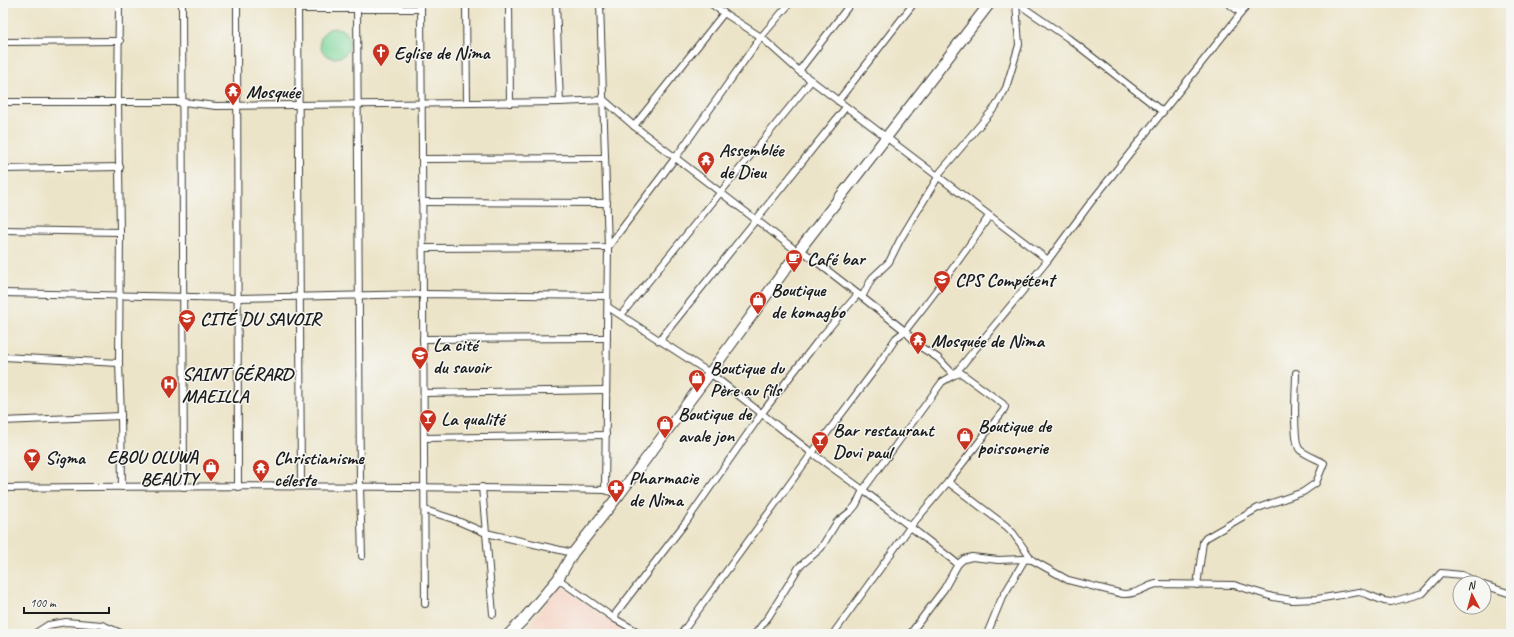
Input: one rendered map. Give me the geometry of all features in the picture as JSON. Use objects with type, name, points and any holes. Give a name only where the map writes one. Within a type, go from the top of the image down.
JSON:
[{"type":"main road","points":[[509,634],[558,579],[573,553],[619,496],[799,250],[990,3]]},
{"type":"street","points":[[119,3],[119,363],[122,416],[122,487]]},
{"type":"street","points":[[182,3],[184,487]]},
{"type":"street","points":[[237,3],[238,487]]},
{"type":"street","points":[[466,3],[467,103]]},
{"type":"street","points":[[509,3],[510,103]]},
{"type":"street","points":[[556,3],[560,102]]},
{"type":"street","points":[[600,3],[608,247],[605,490]]},
{"type":"street","points":[[710,3],[724,14],[761,37],[811,81],[1048,260]]},
{"type":"street","points":[[608,247],[676,157],[761,37],[790,3]]},
{"type":"street","points":[[799,71],[851,3]]},
{"type":"street","points":[[838,101],[914,3]]},
{"type":"street","points":[[1017,3],[1068,38],[1163,112]]},
{"type":"street","points":[[615,619],[616,614],[686,522],[762,413],[817,342],[860,296],[872,278],[889,262],[900,240],[937,177],[996,106],[1006,88],[1013,70],[1019,45],[1017,3]]},
{"type":"street","points":[[1228,3],[1241,13]]},
{"type":"street","points":[[954,375],[1048,260],[1091,202],[1249,3]]},
{"type":"street","points":[[301,486],[298,6],[421,6],[425,604]]},
{"type":"street","points":[[357,6],[360,487],[362,556]]},
{"type":"street","points":[[634,126],[724,14]]},
{"type":"street","points":[[3,42],[120,41]]},
{"type":"street","points":[[621,315],[811,81]]},
{"type":"street","points":[[3,102],[182,102],[216,106],[510,103],[604,100],[634,126],[676,157],[720,193],[897,324],[919,346],[938,358],[954,375]]},
{"type":"street","points":[[659,341],[846,107]]},
{"type":"street","points":[[422,159],[605,158]]},
{"type":"street","points":[[3,169],[120,167]]},
{"type":"street","points":[[422,202],[607,203]]},
{"type":"street","points":[[681,634],[812,453],[867,381],[896,338],[905,331],[952,272],[989,216]]},
{"type":"street","points":[[3,230],[120,232]]},
{"type":"street","points":[[423,248],[608,247]]},
{"type":"street","points":[[3,293],[238,298],[423,294],[607,296]]},
{"type":"street","points":[[608,306],[659,341],[710,373],[958,564]]},
{"type":"street","points":[[896,338],[897,324]]},
{"type":"street","points":[[423,339],[607,338]]},
{"type":"street","points":[[3,357],[119,363]]},
{"type":"street","points":[[755,634],[769,616],[799,567],[821,548],[837,522],[851,511],[863,490],[942,382],[961,373],[1003,404],[1003,411],[948,482],[910,527],[833,634]]},
{"type":"street","points":[[1197,585],[1203,542],[1206,538],[1258,508],[1303,492],[1316,483],[1320,476],[1324,463],[1300,449],[1297,444],[1296,373]]},
{"type":"street","points":[[424,393],[606,390]]},
{"type":"street","points":[[3,421],[122,416]]},
{"type":"street","points":[[424,438],[606,435]]},
{"type":"street","points":[[948,482],[1006,526],[1032,560]]},
{"type":"street","points":[[3,488],[301,486],[482,487],[605,490],[619,496]]},
{"type":"street","points":[[482,487],[493,614]]},
{"type":"street","points":[[425,510],[453,519],[486,533],[573,553]]},
{"type":"street","points":[[910,634],[944,589],[958,564],[964,559],[972,556],[998,560],[1032,560],[1068,580],[1131,595],[1147,586],[1156,584],[1234,585],[1273,597],[1292,600],[1318,599],[1359,592],[1391,602],[1423,593],[1441,573],[1462,575]]},
{"type":"street","points":[[987,634],[1001,600],[1024,559]]},
{"type":"street","points":[[558,579],[615,619],[642,634]]},
{"type":"street","points":[[1492,588],[1511,594]]},
{"type":"street","points":[[34,634],[48,625],[66,622],[102,624],[123,634]]},
{"type":"shaded area","points":[[560,586],[628,634],[522,634]]},
{"type":"green space","points":[[335,28],[346,32],[350,43],[346,54],[335,58],[324,54],[320,43],[324,32]]},
{"type":"place","name":"Eglise de Nima","points":[[381,67]]},
{"type":"place","name":"Mosquée","points":[[233,106]]},
{"type":"place","name":"Assemblée de Dieu","points":[[706,175]]},
{"type":"place","name":"Café bar","points":[[794,273]]},
{"type":"place","name":"CPS Compétent","points":[[942,294]]},
{"type":"place","name":"Boutique de komagbo","points":[[758,315]]},
{"type":"place","name":"CITÉ DU SAVOIR","points":[[187,333]]},
{"type":"place","name":"Mosquée de Nima","points":[[918,355]]},
{"type":"place","name":"La cité du savoir","points":[[420,370]]},
{"type":"place","name":"Boutique du Père au fils","points":[[697,393]]},
{"type":"place","name":"SAINT GÉRARD MAEILLA","points":[[169,399]]},
{"type":"place","name":"La qualité","points":[[428,433]]},
{"type":"place","name":"Boutique de avale jon","points":[[665,439]]},
{"type":"place","name":"Boutique de poissonerie","points":[[965,451]]},
{"type":"place","name":"Bar restaurant Dovi paul","points":[[820,455]]},
{"type":"place","name":"Sigma","points":[[32,472]]},
{"type":"place","name":"EBOU OLUWA BEAUTY","points":[[211,482]]},
{"type":"place","name":"Christianisme céleste","points":[[261,483]]},
{"type":"place","name":"Pharmacie de Nima","points":[[616,503]]}]
